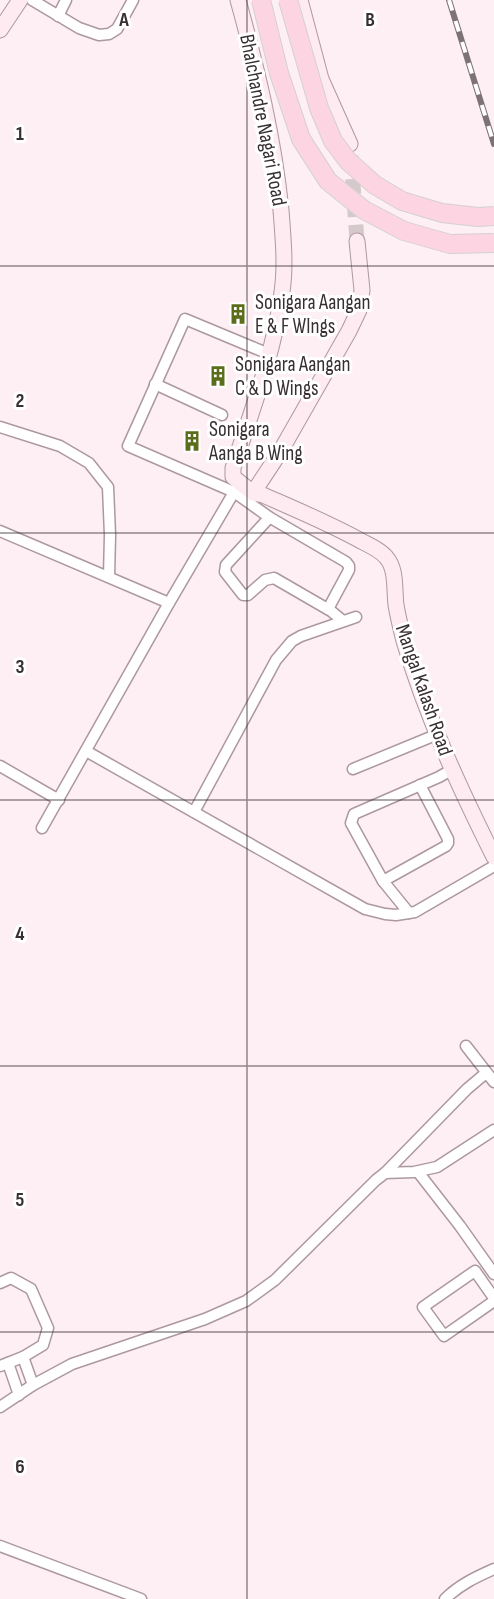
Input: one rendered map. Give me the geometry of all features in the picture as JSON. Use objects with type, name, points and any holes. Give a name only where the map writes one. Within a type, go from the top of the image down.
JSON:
[{"type":"main road","points":[[261,0],[279,73],[301,139],[328,181],[364,210],[404,231],[450,244],[494,243]]},
{"type":"main road","points":[[288,0],[319,108],[333,141],[348,161],[375,185],[402,201],[442,213],[478,218],[494,216]]},
{"type":"street","points":[[0,30],[20,0]]},
{"type":"street","points":[[32,0],[80,28],[99,35],[109,34],[117,28],[134,0]]},
{"type":"street","points":[[58,16],[66,0]]},
{"type":"street","name":"Bhalchandre Nagari Road","points":[[236,488],[232,477],[233,468],[273,342],[283,290],[284,243],[274,152],[238,0]]},
{"type":"street","points":[[300,0],[321,79],[350,144]]},
{"type":"street","points":[[252,493],[280,452],[359,310],[362,290],[357,241]]},
{"type":"street","points":[[269,354],[185,319],[128,446],[236,488],[269,517],[346,562],[349,570],[328,609]]},
{"type":"street","points":[[154,384],[222,415]]},
{"type":"street","points":[[0,426],[60,446],[89,463],[108,487],[109,577]]},
{"type":"street","points":[[42,828],[236,488]]},
{"type":"street","name":"Mangal Kalash Road","points":[[236,488],[263,495],[346,532],[378,550],[390,562],[399,623],[412,669],[453,769],[494,856]]},
{"type":"street","points":[[269,517],[226,565],[225,572],[243,595],[248,595],[265,580],[274,578],[328,609],[343,621]]},
{"type":"street","points":[[0,531],[169,603]]},
{"type":"street","points":[[195,812],[281,654],[292,641],[301,636],[356,617]]},
{"type":"street","points":[[353,768],[438,734]]},
{"type":"street","points":[[86,752],[365,909],[386,914],[415,912],[494,866]]},
{"type":"street","points":[[0,766],[59,800]]},
{"type":"street","points":[[409,913],[383,881],[351,824],[352,818],[354,814],[453,769]]},
{"type":"street","points":[[383,881],[448,843],[420,785]]},
{"type":"street","points":[[0,1407],[57,1371],[86,1358],[205,1319],[246,1301],[275,1280],[467,1089],[490,1078],[466,1046]]},
{"type":"street","points":[[385,1173],[418,1172],[437,1167],[494,1130]]},
{"type":"street","points":[[418,1172],[491,1270],[476,1273],[474,1271],[423,1307],[444,1336],[494,1300],[476,1273]]},
{"type":"street","points":[[0,1283],[11,1278],[31,1289],[48,1328],[43,1346],[4,1364],[19,1395]]},
{"type":"street","points":[[23,1357],[33,1385]]},
{"type":"street","points":[[0,1546],[141,1599]]},
{"type":"street","points":[[446,1599],[468,1581],[494,1569]]},
{"type":"tunnel","points":[[351,156],[357,241]]},
{"type":"railway","points":[[449,0],[494,144]]},
{"type":"place","name":"Sonigara Aangan E & F WIngs","points":[[238,314]]},
{"type":"place","name":"Sonigara Aangan C & D Wings","points":[[218,376]]},
{"type":"place","name":"Sonigara Aanga B Wing","points":[[192,441]]}]
